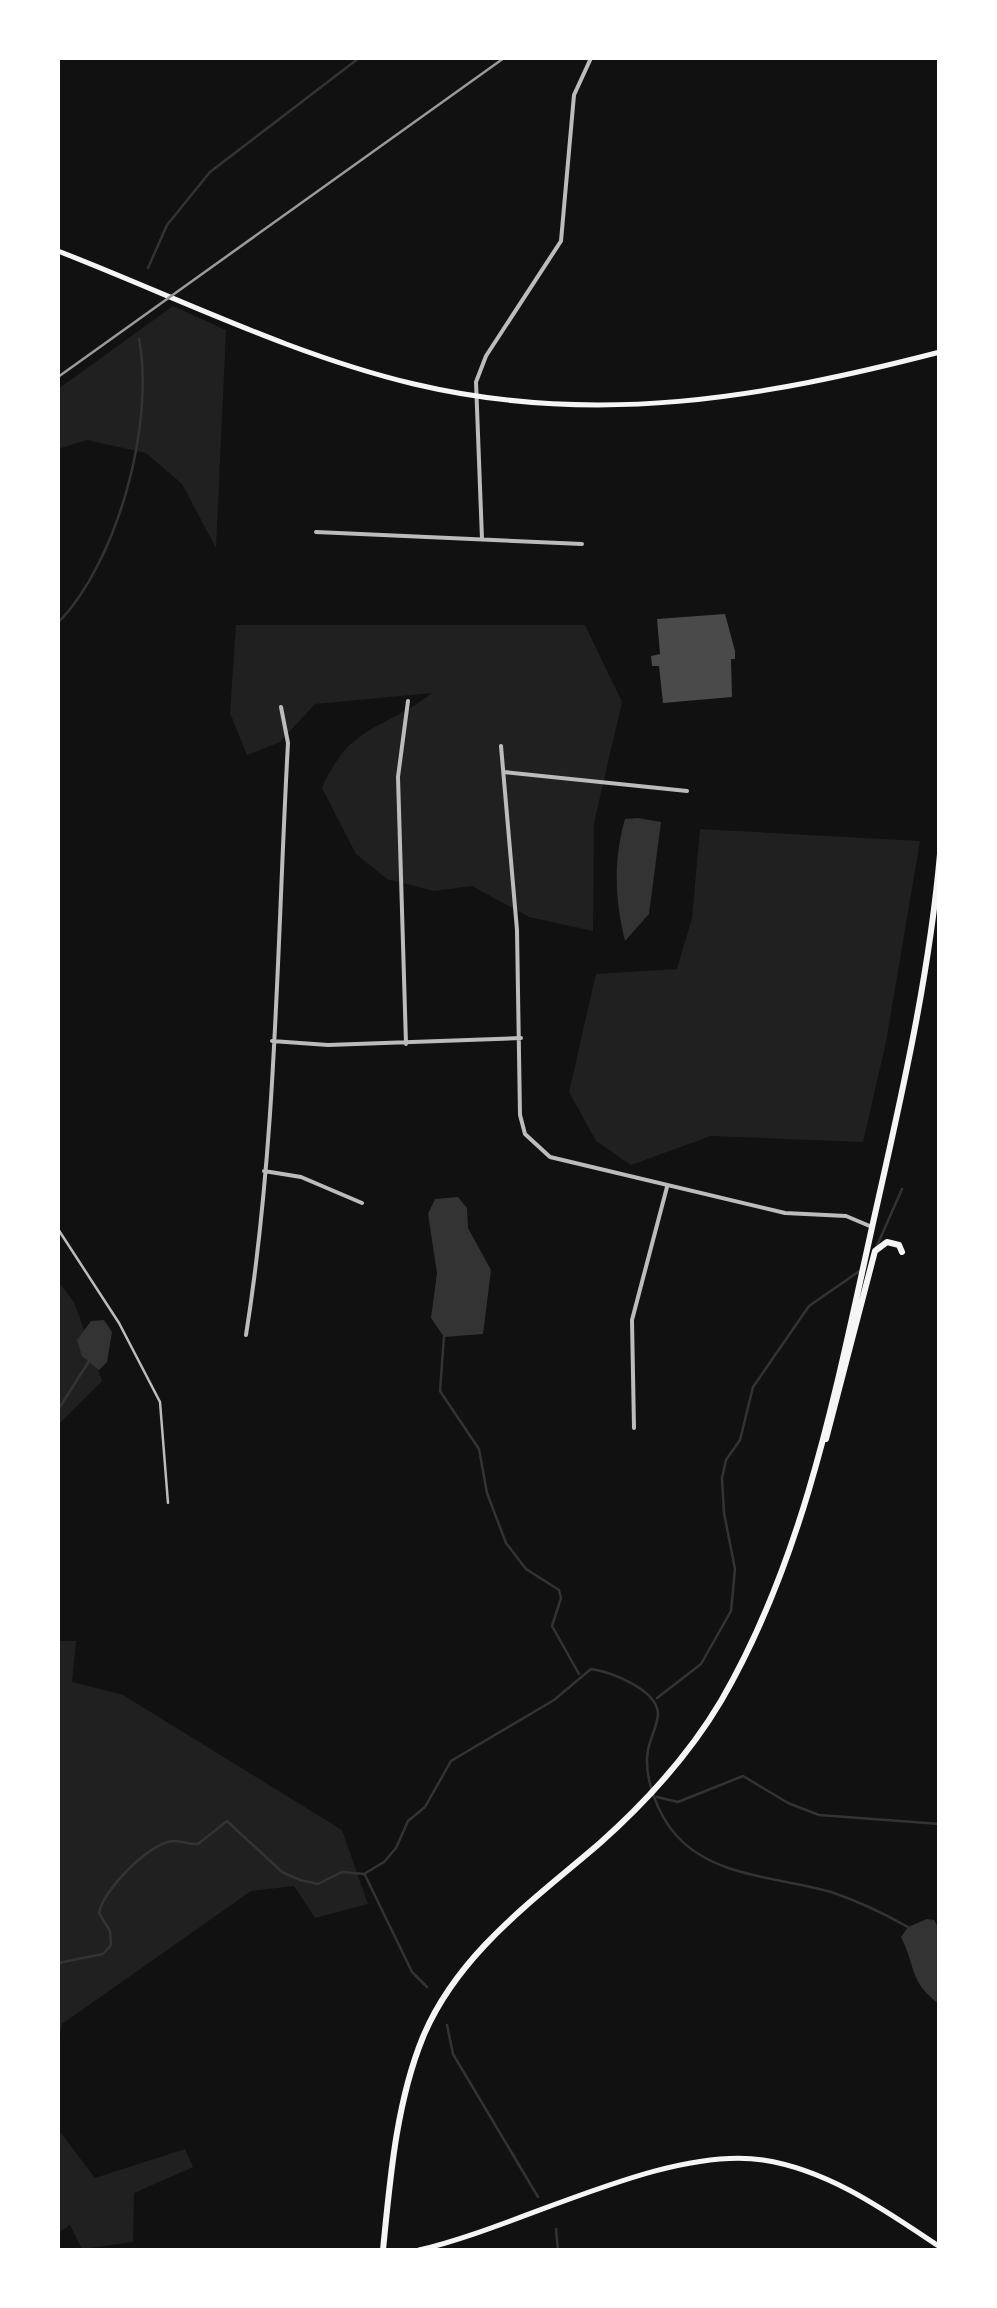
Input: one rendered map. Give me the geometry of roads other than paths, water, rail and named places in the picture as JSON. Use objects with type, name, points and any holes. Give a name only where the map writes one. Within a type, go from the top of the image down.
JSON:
[{"type":"main road","points":[[58,251],[366,371],[478,398],[562,405],[664,404],[770,393],[940,352]]},
{"type":"main road","points":[[816,1464],[914,1044],[940,854]]},
{"type":"main road","points":[[383,2250],[410,2079],[434,2016],[487,1942],[634,1810],[689,1748],[719,1704],[771,1600],[830,1429],[876,1252],[887,1242],[899,1245],[902,1252]]},
{"type":"main road","points":[[419,2250],[634,2180],[732,2159],[761,2160],[834,2182],[940,2247]]},
{"type":"street","points":[[482,540],[476,382],[486,356],[562,241],[574,95],[591,58]]},
{"type":"street","points":[[316,532],[582,544]]},
{"type":"street","points":[[406,1044],[398,778],[408,701]]},
{"type":"street","points":[[246,1335],[264,1171],[272,1041],[288,743],[281,707]]},
{"type":"street","points":[[501,746],[522,1038],[520,1115],[524,1134],[550,1156],[785,1213],[846,1216],[872,1227]]},
{"type":"street","points":[[504,772],[686,791]]},
{"type":"street","points":[[272,1041],[406,1044],[522,1038]]},
{"type":"street","points":[[264,1171],[301,1178],[362,1203]]},
{"type":"street","points":[[634,1428],[632,1320],[667,1187]]},
{"type":"lane","points":[[58,1228],[119,1323],[160,1402],[168,1502]]},
{"type":"waterway","points":[[148,268],[167,225],[210,172],[359,58]]},
{"type":"waterway","points":[[58,623],[98,564],[127,489],[142,410],[139,339]]},
{"type":"waterway","points":[[876,1248],[902,1189]]},
{"type":"waterway","points":[[657,1698],[701,1664],[731,1611],[735,1569],[722,1478],[726,1460],[740,1440],[753,1387],[809,1306],[861,1270]]},
{"type":"waterway","points":[[444,1336],[440,1391],[479,1449],[487,1493],[506,1543],[526,1569],[559,1590],[561,1598],[552,1626],[579,1674]]},
{"type":"waterway","points":[[58,1410],[89,1361]]},
{"type":"waterway","points":[[58,1963],[103,1954],[111,1945],[110,1931],[99,1913],[102,1903],[140,1859],[173,1841],[198,1844],[227,1821],[282,1872],[300,1880],[318,1884],[342,1872],[364,1874],[384,1862],[396,1848],[408,1821],[425,1807],[451,1761],[554,1700],[591,1669],[631,1683],[655,1704],[658,1718],[647,1761],[650,1783],[663,1817],[691,1849],[728,1868],[841,1896],[908,1927]]},
{"type":"waterway","points":[[657,1797],[678,1802],[743,1776],[788,1803],[819,1815],[940,1824]]},
{"type":"waterway","points":[[365,1875],[412,1972],[427,1987]]},
{"type":"waterway","points":[[447,2025],[453,2054],[538,2197]]},
{"type":"waterway","points":[[556,2229],[558,2250]]},
{"type":"railway","points":[[58,377],[504,58]]}]
